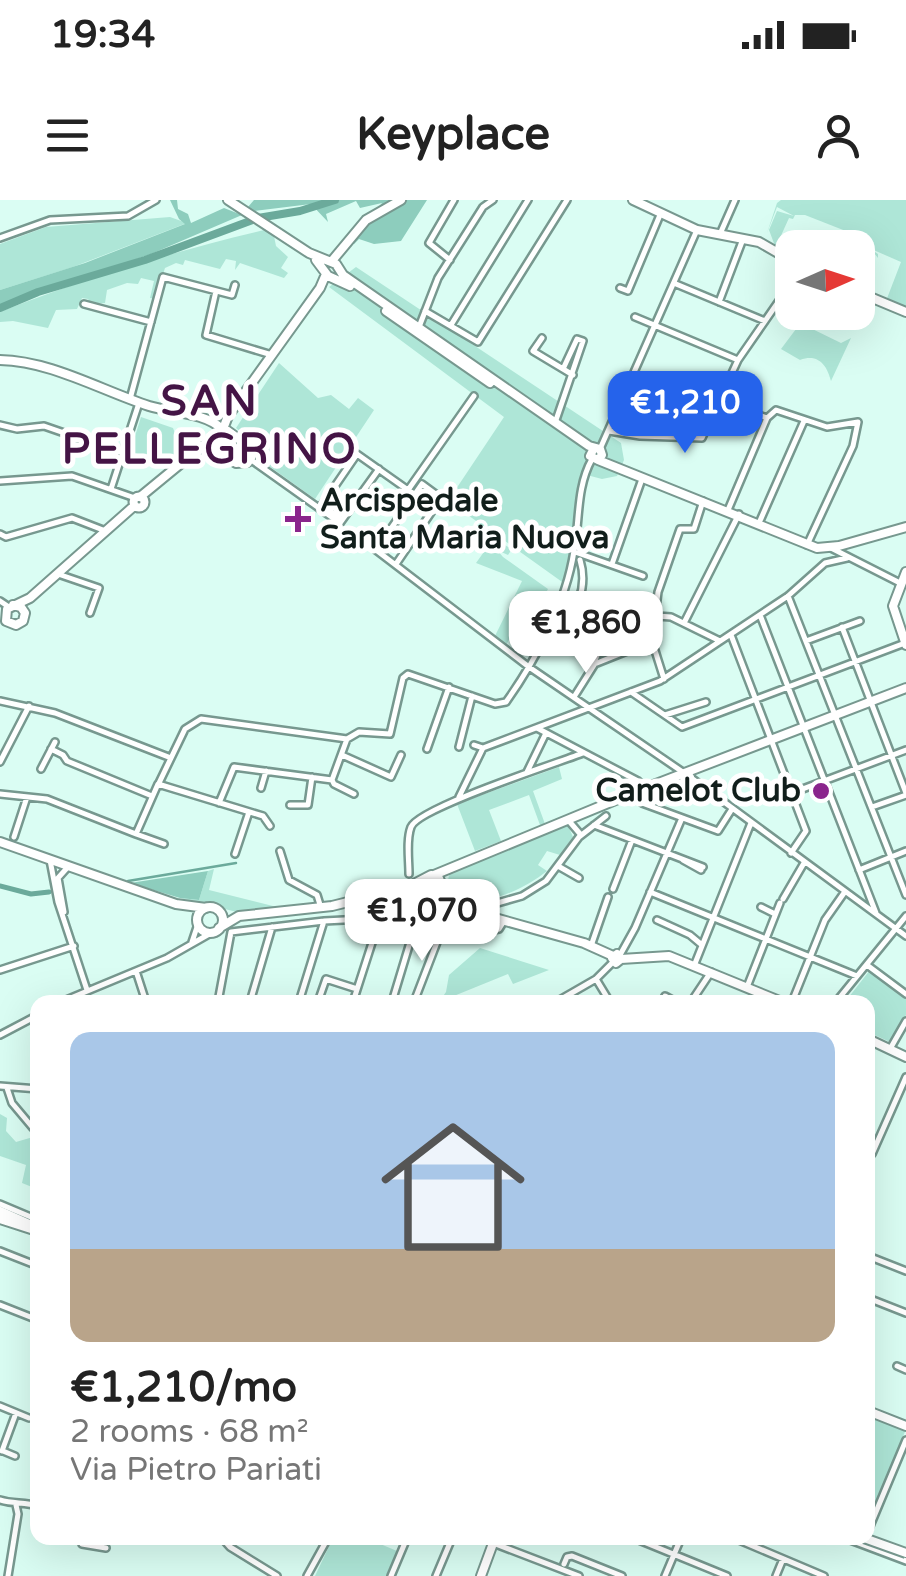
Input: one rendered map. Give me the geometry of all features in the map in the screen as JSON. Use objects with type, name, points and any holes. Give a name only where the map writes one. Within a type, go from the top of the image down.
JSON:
[{"type":"street","points":[[0,238],[50,220],[128,216],[156,200]]},
{"type":"street","points":[[228,200],[614,466],[807,545],[831,548],[900,582]]},
{"type":"street","points":[[214,449],[232,412],[320,288],[342,250],[366,220],[401,200]]},
{"type":"street","points":[[450,260],[429,243],[454,200]]},
{"type":"street","points":[[418,327],[450,260],[485,204],[492,200]]},
{"type":"street","points":[[451,326],[528,200]]},
{"type":"street","points":[[425,310],[478,342],[566,200]]},
{"type":"street","points":[[632,200],[697,230],[744,238],[775,249]]},
{"type":"street","points":[[720,234],[735,200]]},
{"type":"street","points":[[620,288],[628,292],[660,214]]},
{"type":"street","points":[[332,780],[347,740],[359,732],[389,735],[406,674],[495,704],[504,703],[529,667],[566,585],[584,474],[609,432],[697,230]]},
{"type":"street","points":[[719,302],[744,238]]},
{"type":"street","points":[[332,270],[596,454]]},
{"type":"street","points":[[111,489],[163,277],[232,295],[236,285]]},
{"type":"street","points":[[674,283],[765,322]]},
{"type":"street","points":[[216,291],[206,335],[272,355]]},
{"type":"street","points":[[875,299],[906,312]]},
{"type":"street","points":[[84,304],[151,322]]},
{"type":"street","points":[[609,432],[699,439],[738,360],[775,307]]},
{"type":"street","points":[[635,317],[738,360]]},
{"type":"street","points":[[542,338],[533,351],[573,375]]},
{"type":"street","points":[[556,423],[583,340],[578,339],[563,369]]},
{"type":"street","points":[[0,360],[32,364],[134,401],[214,421],[221,431],[251,448],[250,460]]},
{"type":"street","points":[[666,382],[767,418]]},
{"type":"street","points":[[324,508],[322,505],[357,454],[408,490],[474,396]]},
{"type":"street","points":[[728,510],[771,411],[832,428],[856,425],[807,545]]},
{"type":"street","points":[[759,523],[805,420]]},
{"type":"street","points":[[0,425],[17,429],[44,426],[122,453]]},
{"type":"street","points":[[4,613],[30,598],[194,450],[221,431]]},
{"type":"street","points":[[194,450],[214,449],[236,463],[250,460]]},
{"type":"street","points":[[250,460],[341,521],[379,470]]},
{"type":"street","points":[[0,481],[64,476],[137,500]]},
{"type":"street","points":[[612,564],[642,479]]},
{"type":"street","points":[[396,564],[441,498],[415,480]]},
{"type":"street","points":[[422,484],[376,550],[529,667],[906,936]]},
{"type":"street","points":[[664,679],[652,641],[658,592],[680,529],[694,528],[703,501]]},
{"type":"street","points":[[684,623],[739,514]]},
{"type":"street","points":[[0,534],[6,536],[72,518],[103,530]]},
{"type":"street","points":[[831,548],[906,526]]},
{"type":"street","points":[[574,552],[643,576]]},
{"type":"street","points":[[474,745],[483,748],[664,679],[788,596],[824,564],[848,558]]},
{"type":"street","points":[[550,621],[568,622],[575,610],[582,590],[580,560]]},
{"type":"street","points":[[631,692],[682,727],[906,644],[893,608],[906,572]]},
{"type":"street","points":[[55,573],[99,588],[90,613]]},
{"type":"street","points":[[788,596],[906,895]]},
{"type":"street","points":[[4,613],[21,623],[30,598]]},
{"type":"street","points":[[575,610],[656,615],[684,623],[720,641]]},
{"type":"street","points":[[4,613],[24,611]]},
{"type":"street","points":[[574,696],[596,662],[616,612]]},
{"type":"street","points":[[760,615],[877,916]]},
{"type":"street","points":[[806,641],[860,620]]},
{"type":"street","points":[[842,627],[906,794],[872,808]]},
{"type":"street","points":[[730,634],[806,831],[791,852]]},
{"type":"street","points":[[596,662],[652,641]]},
{"type":"street","points":[[427,749],[449,687]]},
{"type":"street","points":[[424,884],[451,866],[906,688]]},
{"type":"street","points":[[458,746],[472,696]]},
{"type":"street","points":[[0,701],[29,706],[103,730],[171,758]]},
{"type":"street","points":[[665,716],[706,702]]},
{"type":"street","points":[[0,762],[29,706]]},
{"type":"street","points":[[136,834],[184,729],[204,719],[347,740]]},
{"type":"street","points":[[537,728],[623,774],[639,791]]},
{"type":"street","points":[[525,774],[546,733]]},
{"type":"street","points":[[41,768],[55,742]]},
{"type":"street","points":[[458,800],[483,748]]},
{"type":"street","points":[[51,749],[68,761],[152,796]]},
{"type":"street","points":[[792,793],[906,750]]},
{"type":"street","points":[[409,874],[411,825],[418,818],[583,753]]},
{"type":"street","points":[[342,755],[391,778],[401,756]]},
{"type":"street","points":[[219,804],[233,767],[332,780],[354,794]]},
{"type":"street","points":[[261,788],[266,771]]},
{"type":"street","points":[[290,805],[308,806],[312,777]]},
{"type":"street","points":[[158,784],[264,816],[270,826]]},
{"type":"street","points":[[0,794],[47,799],[164,844]]},
{"type":"street","points":[[14,837],[27,797]]},
{"type":"street","points":[[642,803],[718,831],[732,809]]},
{"type":"street","points":[[235,854],[248,812]]},
{"type":"street","points":[[486,906],[522,896],[546,882],[581,835],[606,816]]},
{"type":"street","points":[[568,995],[596,978],[617,958],[682,818]]},
{"type":"street","points":[[570,821],[581,835]]},
{"type":"street","points":[[694,966],[751,822]]},
{"type":"street","points":[[594,825],[702,868]]},
{"type":"street","points":[[613,889],[632,840]]},
{"type":"street","points":[[0,842],[176,904],[247,915]]},
{"type":"street","points":[[280,851],[289,880],[319,896],[312,922]]},
{"type":"street","points":[[858,870],[906,851]]},
{"type":"street","points":[[50,860],[58,902],[87,990]]},
{"type":"street","points":[[747,988],[776,914],[804,862]]},
{"type":"street","points":[[64,915],[58,878],[70,866]]},
{"type":"street","points":[[439,888],[451,866]]},
{"type":"street","points":[[558,866],[580,878]]},
{"type":"street","points":[[434,875],[449,902],[591,946],[617,958],[666,955],[763,995]]},
{"type":"street","points":[[304,890],[310,882]]},
{"type":"street","points":[[76,995],[136,971],[230,920],[316,908],[424,884],[439,888]]},
{"type":"street","points":[[650,892],[857,976]]},
{"type":"street","points":[[795,995],[825,920],[845,893]]},
{"type":"street","points":[[591,946],[608,898]]},
{"type":"street","points":[[176,904],[204,931],[215,930],[223,920],[218,909]]},
{"type":"street","points":[[760,907],[776,914]]},
{"type":"street","points":[[190,944],[200,912],[206,908]]},
{"type":"street","points":[[219,995],[231,932],[324,921],[442,915],[444,924],[417,995]]},
{"type":"street","points":[[394,995],[418,916]]},
{"type":"street","points":[[843,995],[906,916]]},
{"type":"street","points":[[355,995],[380,918]]},
{"type":"street","points":[[657,920],[702,945]]},
{"type":"street","points":[[301,995],[324,921]]},
{"type":"street","points":[[476,932],[499,929],[504,921]]},
{"type":"street","points":[[252,995],[272,927]]},
{"type":"street","points":[[0,970],[74,946]]},
{"type":"street","points":[[867,965],[906,994]]},
{"type":"street","points":[[136,971],[144,995]]},
{"type":"street","points":[[696,995],[711,972]]},
{"type":"street","points":[[596,978],[606,995]]},
{"type":"street","points":[[320,995],[326,979],[357,989]]},
{"type":"street","points":[[0,1035],[30,1019]]},
{"type":"street","points":[[890,1050],[906,1021]]},
{"type":"street","points":[[875,1042],[906,1057]]},
{"type":"street","points":[[875,1147],[906,1076]]},
{"type":"street","points":[[30,1089],[4,1087],[30,1124]]},
{"type":"street","points":[[0,1208],[30,1217]]},
{"type":"street","points":[[0,1208],[30,1226]]},
{"type":"street","points":[[0,1221],[30,1229]]},
{"type":"street","points":[[0,1252],[30,1263]]},
{"type":"street","points":[[875,1259],[906,1271]]},
{"type":"street","points":[[875,1301],[906,1313]]},
{"type":"street","points":[[0,1305],[30,1317]]},
{"type":"street","points":[[897,1366],[906,1370]]},
{"type":"street","points":[[0,1406],[29,1418]]},
{"type":"street","points":[[15,1456],[1,1450],[16,1413]]},
{"type":"street","points":[[875,1414],[906,1426]]},
{"type":"street","points":[[875,1514],[906,1440]]},
{"type":"street","points":[[0,1500],[30,1504]]},
{"type":"street","points":[[8,1576],[16,1505]]},
{"type":"street","points":[[875,1543],[906,1557]]},
{"type":"street","points":[[88,1545],[106,1548]]},
{"type":"street","points":[[228,1545],[277,1576]]},
{"type":"street","points":[[306,1576],[324,1545]]},
{"type":"street","points":[[391,1576],[404,1545]]},
{"type":"street","points":[[436,1576],[449,1545]]},
{"type":"street","points":[[481,1576],[492,1545]]},
{"type":"street","points":[[506,1545],[579,1576]]},
{"type":"street","points":[[652,1545],[727,1576]]},
{"type":"street","points":[[665,1576],[678,1545]]},
{"type":"street","points":[[750,1545],[824,1576]]},
{"type":"street","points":[[564,1564],[572,1556],[622,1576]]},
{"type":"street","points":[[776,1576],[783,1559]]},
{"type":"green space","points":[[170,200],[177,200],[178,209],[188,214],[191,223],[224,208],[242,215],[151,254],[0,306],[0,290],[85,263],[185,224]]},
{"type":"green space","points":[[254,200],[427,200],[401,241],[374,244],[359,239],[354,244],[348,242],[382,203],[360,208],[356,201],[326,214],[328,222],[311,204],[254,211],[248,207]]},
{"type":"green space","points":[[906,200],[906,309],[886,301],[901,262],[875,251],[875,230],[843,230],[795,215],[784,230],[775,230],[775,246],[769,230],[777,211],[794,216],[777,207],[767,233],[777,203]]},
{"type":"green space","points":[[170,217],[187,223],[0,290],[0,244],[46,227]]},
{"type":"green space","points":[[264,230],[274,236],[276,246],[288,257],[281,268],[288,273],[284,278],[240,263],[235,270],[236,261],[226,259],[220,269],[185,260],[183,265],[176,263],[165,268],[155,299],[150,298],[154,281],[141,278],[138,284],[127,283],[107,290],[105,303],[91,304],[82,298],[77,309],[56,310],[48,328],[0,322],[0,312],[65,288],[164,256]]},
{"type":"green space","points":[[356,267],[621,443],[624,460],[617,476],[602,479],[583,474],[565,584],[505,541],[503,544],[512,549],[508,555],[497,550],[548,589],[536,612],[526,608],[505,647],[494,638],[522,581],[476,563],[496,535],[448,501],[504,417],[329,287]]},
{"type":"green space","points":[[795,330],[814,330],[841,343],[851,338],[831,381],[817,360],[800,360],[781,349]]},
{"type":"green space","points":[[279,363],[318,398],[331,395],[349,409],[358,398],[374,410],[315,499],[262,461],[255,444],[236,428]]},
{"type":"green space","points":[[141,417],[173,428],[176,436],[184,428],[194,446],[167,469],[157,459],[130,452]]},
{"type":"green space","points":[[616,612],[656,615],[652,641],[597,663],[595,660]]},
{"type":"green space","points":[[559,767],[562,779],[533,791],[545,824],[540,825],[529,795],[489,810],[501,841],[475,851],[457,804]]},
{"type":"green space","points":[[567,823],[573,837],[560,855],[547,851],[538,865],[547,871],[537,878],[488,899],[452,895],[450,872]]},
{"type":"green space","points":[[214,869],[209,890],[281,908],[237,912],[180,898],[199,900],[208,871]]},
{"type":"green space","points":[[208,871],[199,900],[130,883]]},
{"type":"green space","points":[[480,948],[549,970],[513,984],[508,974],[456,995],[444,995],[449,975]]},
{"type":"green space","points":[[870,970],[906,998],[906,1015],[890,1042],[875,1035],[875,995],[850,995]]},
{"type":"green space","points":[[0,1114],[7,1118],[6,1131],[16,1142],[30,1138],[30,1186],[22,1183],[26,1165],[0,1156]]},
{"type":"green space","points":[[875,1418],[906,1429],[875,1509]]},
{"type":"green space","points":[[330,1545],[383,1545],[397,1551],[386,1576],[315,1576]]},
{"type":"waterway","points":[[0,308],[258,218],[335,200]]},
{"type":"waterway","points":[[128,881],[236,863]]},
{"type":"waterway","points":[[0,886],[31,894],[49,892]]},
{"type":"place","name":"Arcispedale Santa Maria Nuova","points":[[298,519]]},
{"type":"place","name":"Camelot Club","points":[[821,791]]},
{"type":"district","name":"SAN PELLEGRINO","points":[[210,425]]}]
